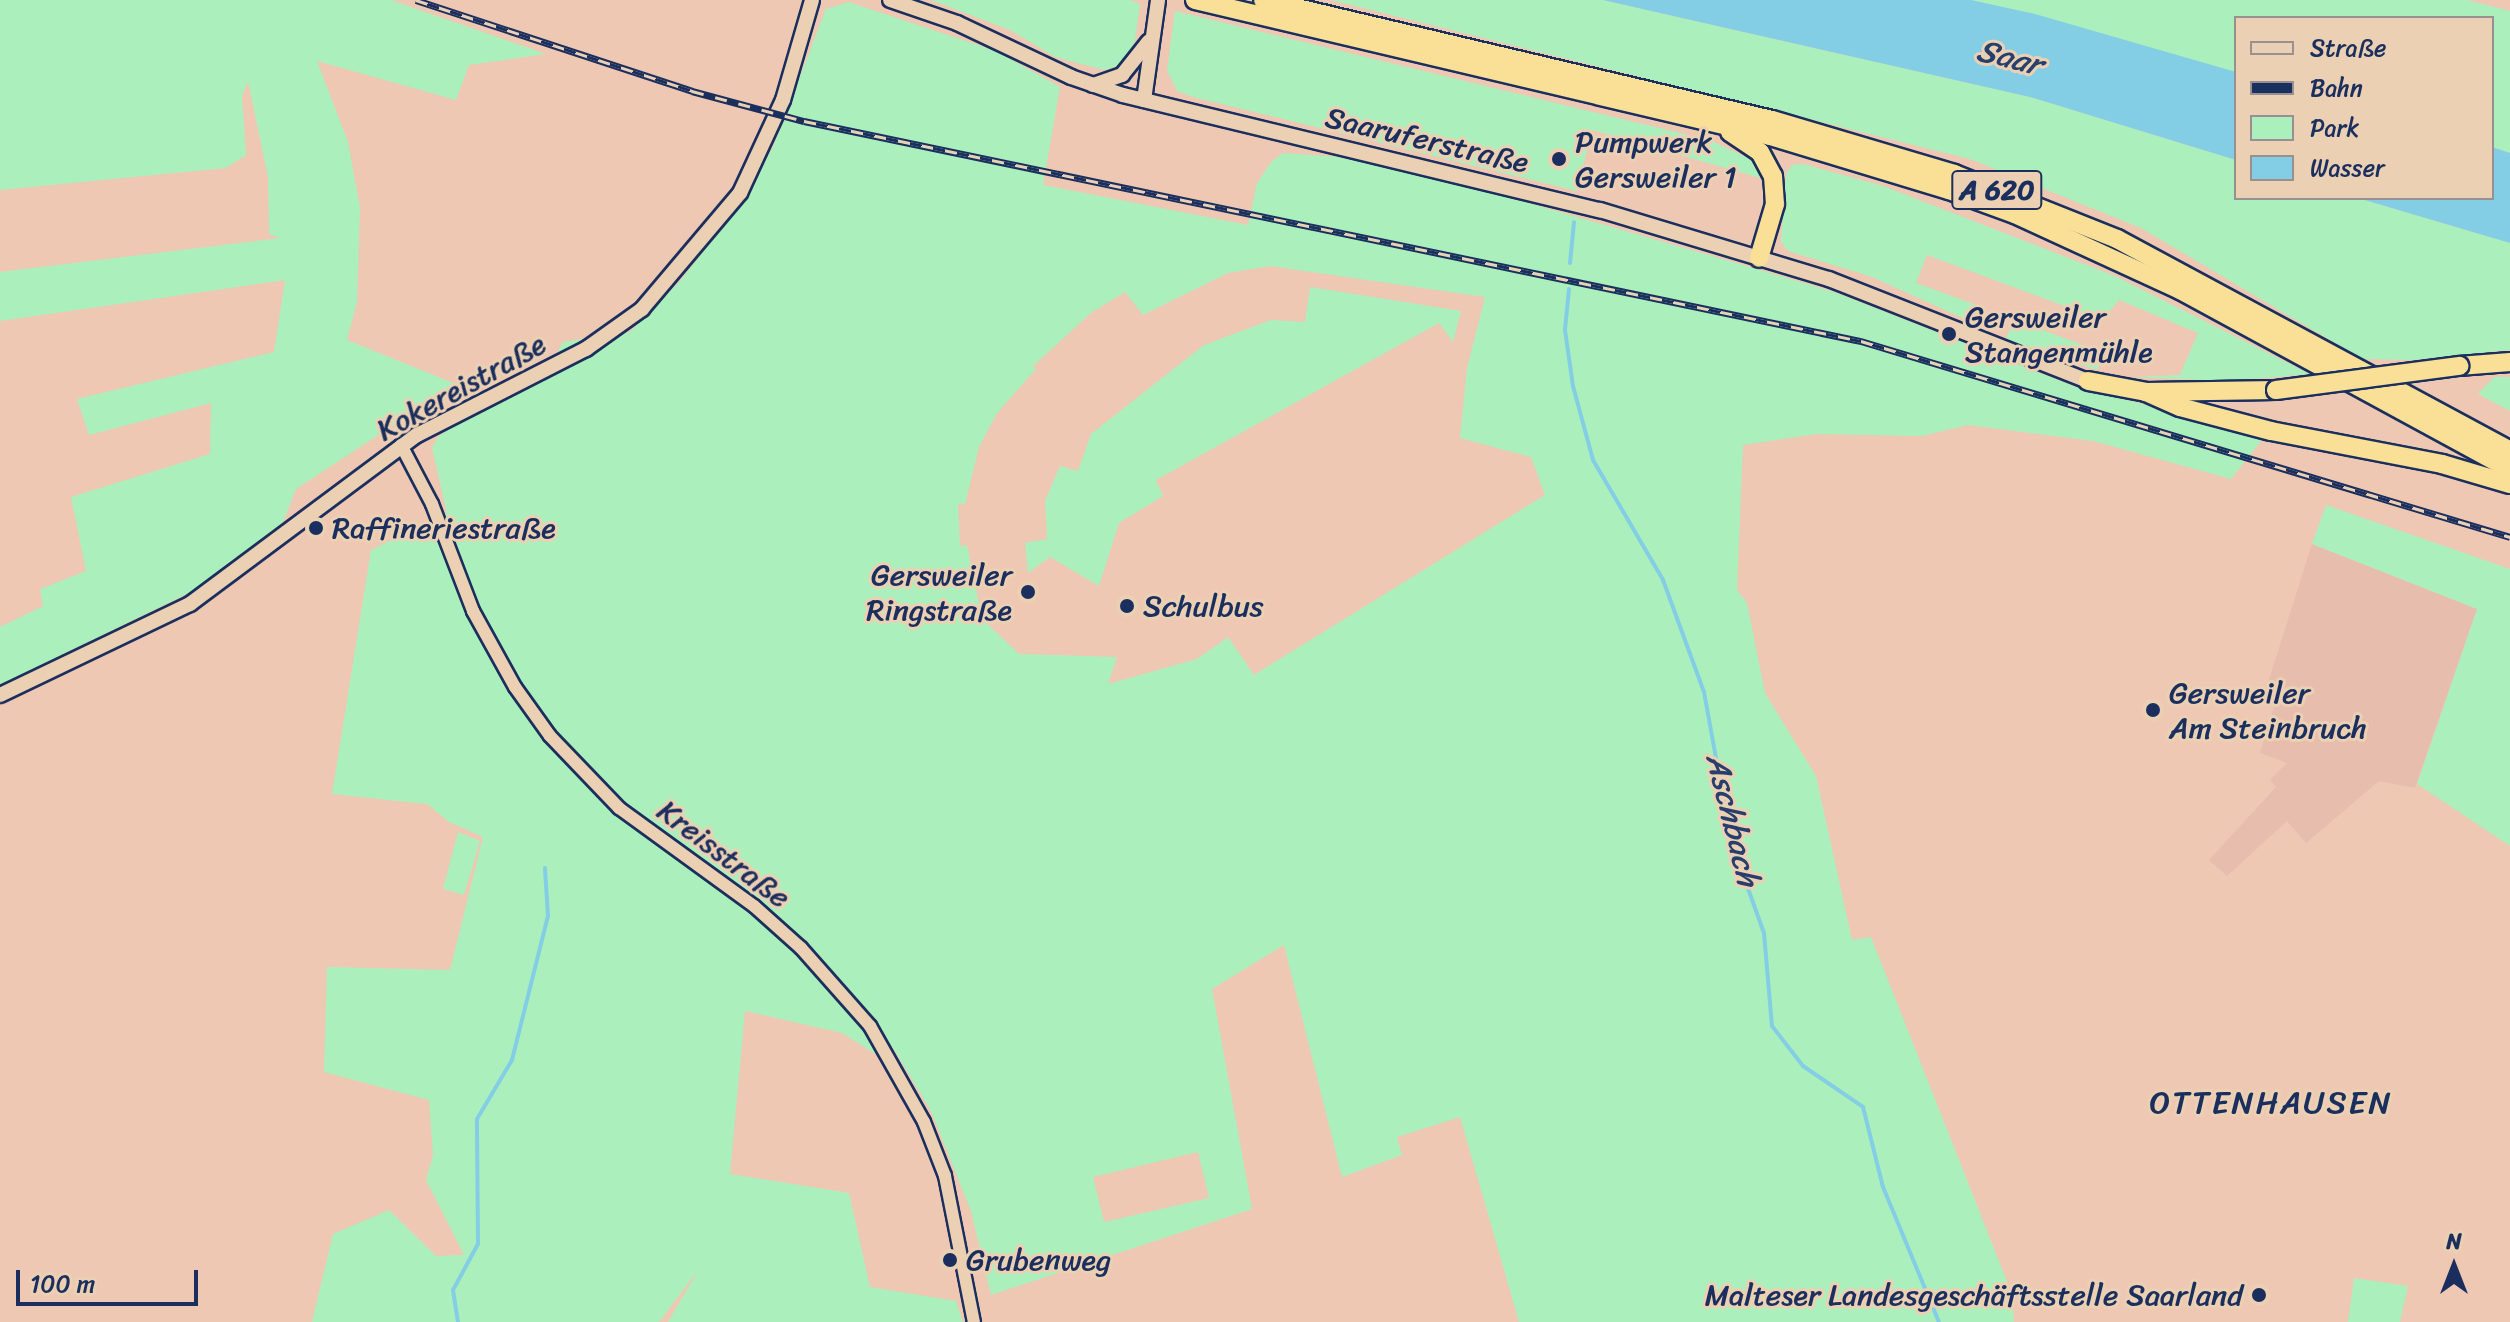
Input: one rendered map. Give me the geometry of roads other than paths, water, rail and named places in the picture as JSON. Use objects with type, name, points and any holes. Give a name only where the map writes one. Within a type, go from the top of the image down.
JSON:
[{"type":"highway","name":"A 620","points":[[1195,0],[1567,88],[1642,97],[1838,137],[1954,174],[2080,223],[2510,451]]},
{"type":"highway","name":"A 620","points":[[1263,0],[1556,68],[1698,119],[1894,172],[2039,224],[2180,290],[2510,469]]},
{"type":"highway","points":[[1698,119],[1749,143],[1773,176],[1775,204],[1759,258]]},
{"type":"highway","points":[[2146,392],[2276,390],[2510,362]]},
{"type":"highway","points":[[2088,381],[2146,392],[2256,427],[2442,464],[2510,484]]},
{"type":"main road","name":"Kokereistraße","points":[[0,695],[190,604],[401,445],[597,342],[676,275],[740,193],[767,140],[812,0]]},
{"type":"main road","name":"Saaruferstraße","points":[[890,0],[1001,41],[1093,85],[1144,100],[1495,181],[1759,258],[1852,288],[2088,381]]},
{"type":"main road","points":[[1144,100],[1158,0]]},
{"type":"main road","points":[[1093,85],[1122,75],[1154,34]]},
{"type":"street","name":"Kreisstraße","points":[[401,445],[432,504],[473,611],[515,687],[550,736],[619,808],[754,906],[801,948],[870,1026],[918,1110],[945,1176],[974,1322]]},
{"type":"water","name":"Saar","points":[[1603,0],[1971,0],[2035,14],[2234,71],[2234,159],[2030,97]]},
{"type":"water","points":[[2494,148],[2510,153],[2510,243],[2365,200],[2494,200]]},
{"type":"waterway","name":"Aschbach","points":[[1570,263],[1574,222]]},
{"type":"waterway","name":"Aschbach","points":[[1569,289],[1565,330],[1573,386],[1593,460],[1663,580],[1704,692],[1731,841],[1764,933],[1772,1026],[1803,1066],[1863,1107],[1883,1187],[1939,1322]]},
{"type":"waterway","points":[[458,1322],[453,1290],[478,1244],[477,1119],[512,1060],[548,916],[545,868]]},
{"type":"railway","points":[[416,0],[692,91],[804,121],[1861,341],[2510,537]]},
{"type":"place","name":"Pumpwerk Gersweiler 1","points":[[1559,159]]},
{"type":"place","name":"Gersweiler Stangenmühle","points":[[1949,334]]},
{"type":"place","name":"Raffineriestraße","points":[[316,528]]},
{"type":"place","name":"Gersweiler Ringstraße","points":[[1028,592]]},
{"type":"place","name":"Schulbus","points":[[1127,606]]},
{"type":"place","name":"Gersweiler Am Steinbruch","points":[[2153,710]]},
{"type":"place","name":"Grubenweg","points":[[950,1260]]},
{"type":"place","name":"Malteser Landesgeschäftsstelle Saarland","points":[[2259,1295]]},
{"type":"district","name":"OTTENHAUSEN","points":[[2271,1103]]}]
